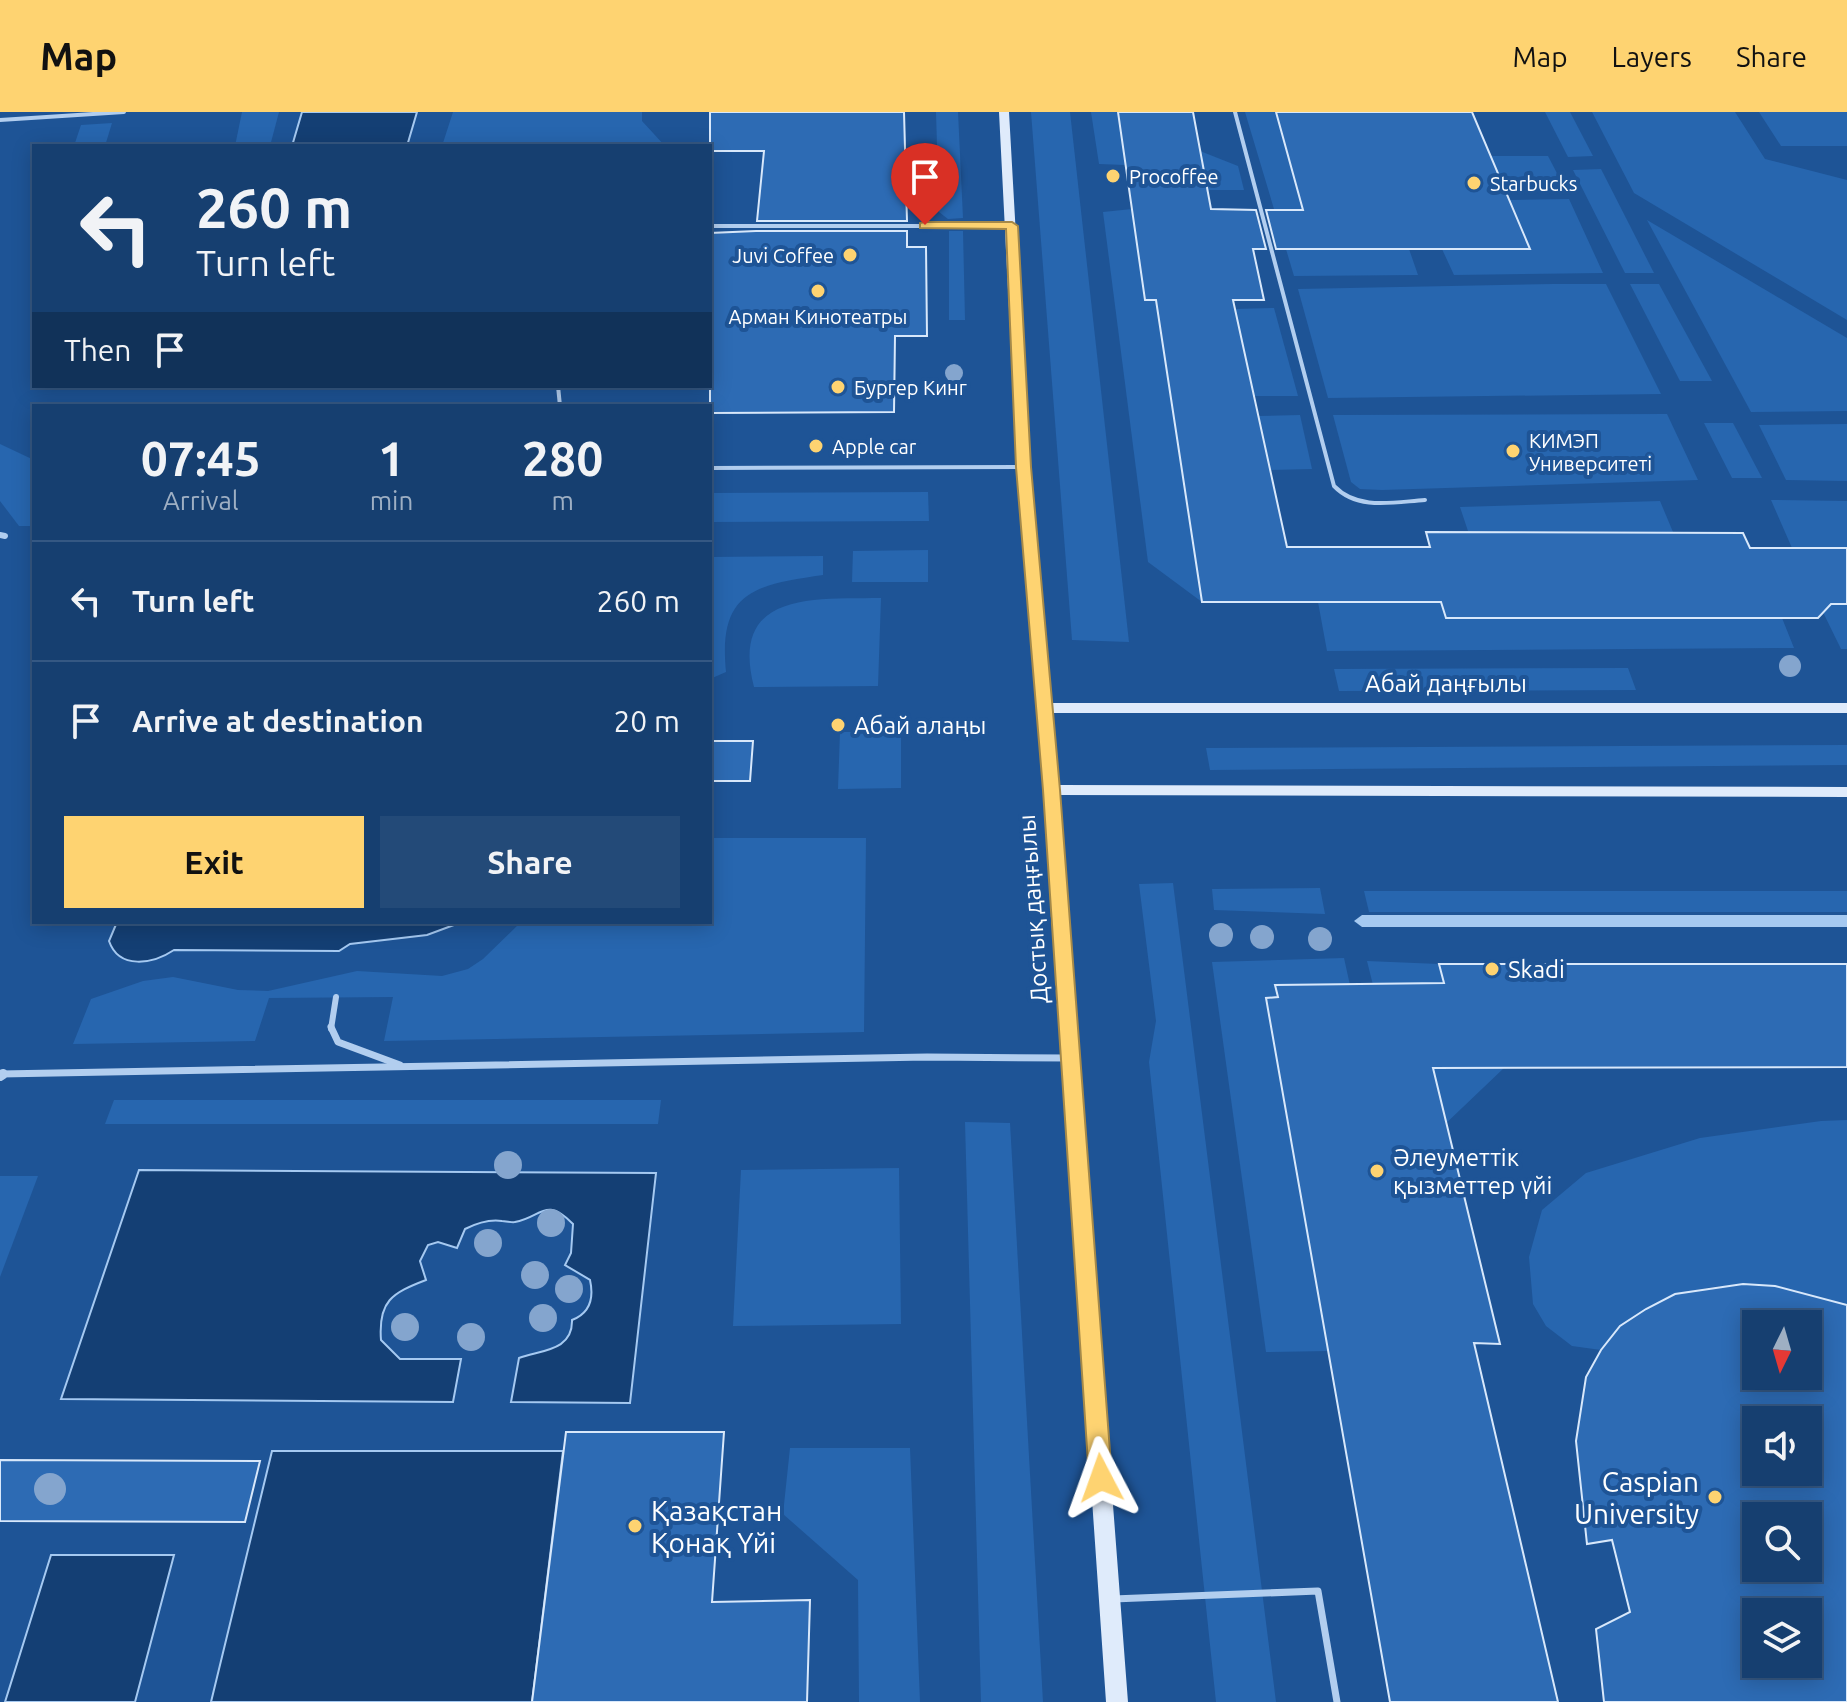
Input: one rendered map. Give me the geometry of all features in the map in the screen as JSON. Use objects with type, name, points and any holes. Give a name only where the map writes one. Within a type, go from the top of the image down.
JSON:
[{"type":"main road","name":"Достық даңғылы","points":[[1004,112],[1023,467],[1051,790],[1117,1702]]},
{"type":"main road","name":"Абай даңғылы","points":[[1044,708],[1847,708]]},
{"type":"main road","points":[[1051,790],[1847,792]]},
{"type":"lane","points":[[0,120],[124,112]]},
{"type":"lane","points":[[1235,112],[1334,486],[1345,497],[1365,502],[1425,500]]},
{"type":"lane","points":[[712,226],[1012,226]]},
{"type":"lane","points":[[712,468],[1023,467]]},
{"type":"lane","points":[[336,997],[331,1029],[338,1042],[407,1067]]},
{"type":"lane","points":[[1,1075],[927,1057],[1069,1058]]},
{"type":"lane","points":[[1110,1600],[1318,1591],[1337,1702]]},
{"type":"shaded area","points":[[242,112],[279,112],[271,144],[235,144]]},
{"type":"shaded area","points":[[302,112],[417,112],[408,144],[293,144]]},
{"type":"shaded area","points":[[453,112],[642,112],[642,121],[663,144],[443,144]]},
{"type":"shaded area","points":[[936,112],[958,112],[963,218],[948,219],[939,212]]},
{"type":"shaded area","points":[[1031,112],[1070,112],[1129,642],[1072,640]]},
{"type":"shaded area","points":[[1091,112],[1118,112],[1125,165],[1099,164]]},
{"type":"shaded area","points":[[1245,112],[1276,112],[1314,249],[1409,249],[1418,275],[1294,276]]},
{"type":"shaded area","points":[[1545,112],[1570,112],[1593,156],[1568,157]]},
{"type":"shaded area","points":[[1592,112],[1735,112],[1765,159],[1847,180],[1847,320],[1634,193]]},
{"type":"shaded area","points":[[1759,112],[1847,112],[1847,146],[1781,146]]},
{"type":"shaded area","points":[[112,123],[106,144],[75,144],[81,125]]},
{"type":"shaded area","points":[[1200,151],[1238,166],[1244,190],[1208,190]]},
{"type":"shaded area","points":[[1491,156],[1548,156],[1561,181],[1501,182]]},
{"type":"shaded area","points":[[1601,169],[1654,273],[1625,273],[1573,170]]},
{"type":"shaded area","points":[[1569,199],[1603,273],[1454,275],[1442,249],[1529,248],[1509,200]]},
{"type":"shaded area","points":[[1132,209],[1156,300],[1202,602],[1148,562],[1103,212]]},
{"type":"shaded area","points":[[1647,220],[1847,338],[1847,411],[1751,412]]},
{"type":"shaded area","points":[[949,231],[963,231],[965,320],[949,320]]},
{"type":"shaded area","points":[[1606,284],[1661,394],[1328,398],[1298,289]]},
{"type":"shaded area","points":[[1630,284],[1659,284],[1712,381],[1680,381]]},
{"type":"shaded area","points":[[1274,308],[1298,396],[1254,396],[1235,309]]},
{"type":"shaded area","points":[[1667,414],[1698,480],[1382,490],[1360,489],[1351,482],[1333,415]]},
{"type":"shaded area","points":[[1300,415],[1312,469],[1270,470],[1258,416]]},
{"type":"shaded area","points":[[1704,423],[1733,423],[1762,478],[1732,478]]},
{"type":"shaded area","points":[[1847,424],[1847,481],[1786,480],[1759,425]]},
{"type":"shaded area","points":[[0,444],[32,459],[32,526],[19,526],[0,501]]},
{"type":"shaded area","points":[[928,492],[929,521],[712,522],[712,493]]},
{"type":"shaded area","points":[[1771,500],[1847,501],[1847,548],[1792,548]]},
{"type":"shaded area","points":[[1660,501],[1673,532],[1468,531],[1460,507]]},
{"type":"shaded area","points":[[928,550],[928,582],[852,582],[853,551]]},
{"type":"shaded area","points":[[823,556],[823,575],[777,583],[745,597],[728,624],[726,672],[712,678],[712,557]]},
{"type":"shaded area","points":[[881,598],[878,686],[754,687],[750,656],[754,633],[766,617],[783,607],[805,601]]},
{"type":"shaded area","points":[[1318,602],[1441,602],[1446,617],[1782,618],[1794,648],[1327,651]]},
{"type":"shaded area","points":[[1819,604],[1847,604],[1847,649],[1841,649]]},
{"type":"shaded area","points":[[1628,668],[1636,690],[1339,691],[1334,669]]},
{"type":"shaded area","points":[[840,732],[901,732],[901,788],[838,789]]},
{"type":"shaded area","points":[[1847,745],[1847,765],[1210,770],[1206,748]]},
{"type":"shaded area","points":[[712,838],[866,838],[864,1032],[384,1041],[393,997],[269,998],[255,1041],[73,1044],[91,999],[143,981],[173,977],[238,990],[268,991],[357,971],[442,976],[468,969],[483,959],[519,924],[712,924]]},
{"type":"shaded area","points":[[1173,883],[1276,1702],[1216,1702],[1149,1062],[1156,1021],[1139,884]]},
{"type":"shaded area","points":[[1320,888],[1325,914],[1214,910],[1212,889]]},
{"type":"shaded area","points":[[1364,891],[1847,891],[1847,912],[1369,912]]},
{"type":"shaded area","points":[[116,924],[457,924],[427,935],[350,944],[339,951],[174,950],[156,959],[137,962],[120,957],[109,941]]},
{"type":"shaded area","points":[[1344,958],[1351,990],[1329,1351],[1266,1352],[1212,962]]},
{"type":"shaded area","points":[[1367,961],[1439,964],[1465,1067],[1505,1067],[1441,1128],[1374,989]]},
{"type":"shaded area","points":[[114,1100],[661,1100],[658,1124],[105,1124]]},
{"type":"shaded area","points":[[1847,1120],[1847,1306],[1780,1289],[1715,1287],[1684,1293],[1655,1305],[1627,1324],[1601,1350],[1572,1346],[1546,1326],[1533,1304],[1529,1257],[1542,1210],[1586,1173],[1700,1138]]},
{"type":"shaded area","points":[[965,1122],[1010,1123],[1043,1702],[981,1702]]},
{"type":"shaded area","points":[[899,1168],[901,1324],[733,1326],[741,1170]]},
{"type":"shaded area","points":[[139,1170],[656,1173],[630,1403],[511,1402],[519,1358],[561,1344],[571,1330],[572,1320],[587,1309],[591,1299],[590,1280],[565,1265],[571,1253],[573,1224],[556,1211],[549,1210],[514,1222],[492,1221],[474,1225],[465,1229],[457,1248],[438,1242],[428,1245],[420,1261],[426,1280],[396,1294],[385,1307],[381,1340],[400,1359],[461,1359],[453,1402],[61,1399]]},
{"type":"shaded area","points":[[0,1176],[38,1176],[0,1277]]},
{"type":"shaded area","points":[[790,1448],[910,1448],[920,1702],[859,1702],[858,1580],[783,1514]]},
{"type":"shaded area","points":[[272,1451],[563,1451],[532,1702],[211,1702]]},
{"type":"shaded area","points":[[51,1555],[174,1555],[135,1702],[5,1702]]},
{"type":"building","points":[[710,112],[904,112],[907,221],[757,221],[764,151],[712,151]]},
{"type":"building","points":[[1118,112],[1193,112],[1211,209],[1256,210],[1266,249],[1253,249],[1264,300],[1233,300],[1287,547],[1430,547],[1426,532],[1743,533],[1750,548],[1847,548],[1847,604],[1831,604],[1818,618],[1446,618],[1441,602],[1202,602],[1156,300],[1145,300]]},
{"type":"building","points":[[1276,112],[1472,112],[1530,249],[1276,249],[1266,210],[1303,210]]},
{"type":"building","name":"Арман Кинотеатры","points":[[907,231],[907,247],[926,247],[927,336],[895,336],[894,412],[712,413],[712,233]]},
{"type":"building","points":[[712,741],[753,741],[750,781],[712,781]]},
{"type":"building","name":"Әлеуметтік қызметтер үйі","points":[[1439,964],[1847,964],[1847,1067],[1433,1068],[1500,1344],[1474,1343],[1558,1702],[1390,1702],[1266,998],[1278,997],[1275,985],[1444,983]]},
{"type":"building","name":"Caspian University","points":[[1743,1284],[1775,1286],[1847,1305],[1847,1702],[1604,1702],[1596,1629],[1630,1612],[1612,1540],[1587,1544],[1576,1441],[1586,1377],[1601,1350],[1620,1326],[1675,1294]]},
{"type":"building","name":"Қазақстан Қонақ Үйі","points":[[566,1432],[724,1432],[712,1602],[810,1600],[807,1702],[532,1702]]},
{"type":"building","points":[[0,1460],[260,1461],[245,1522],[0,1521]]},
{"type":"waterway","points":[[1362,921],[1847,921]]},
{"type":"place","name":"Procoffee","points":[[1113,176]]},
{"type":"place","name":"Starbucks","points":[[1474,183]]},
{"type":"place","name":"Juvi Coffee","points":[[850,255]]},
{"type":"place","name":"Арман Кинотеатры","points":[[818,291]]},
{"type":"place","name":"Бургер Кинг","points":[[838,387]]},
{"type":"place","name":"Apple car","points":[[816,446]]},
{"type":"place","name":"КИМЭП Университеті","points":[[1513,451]]},
{"type":"place","name":"Абай алаңы","points":[[838,725]]},
{"type":"place","name":"Skadi","points":[[1492,969]]},
{"type":"place","name":"Әлеуметтік қызметтер үйі","points":[[1377,1171]]},
{"type":"place","name":"Caspian University","points":[[1715,1497]]},
{"type":"place","name":"Қазақстан Қонақ Үйі","points":[[635,1526]]},
{"type":"route","points":[[925,225],[1012,226],[1023,467],[1051,790],[1101,1478]]}]
